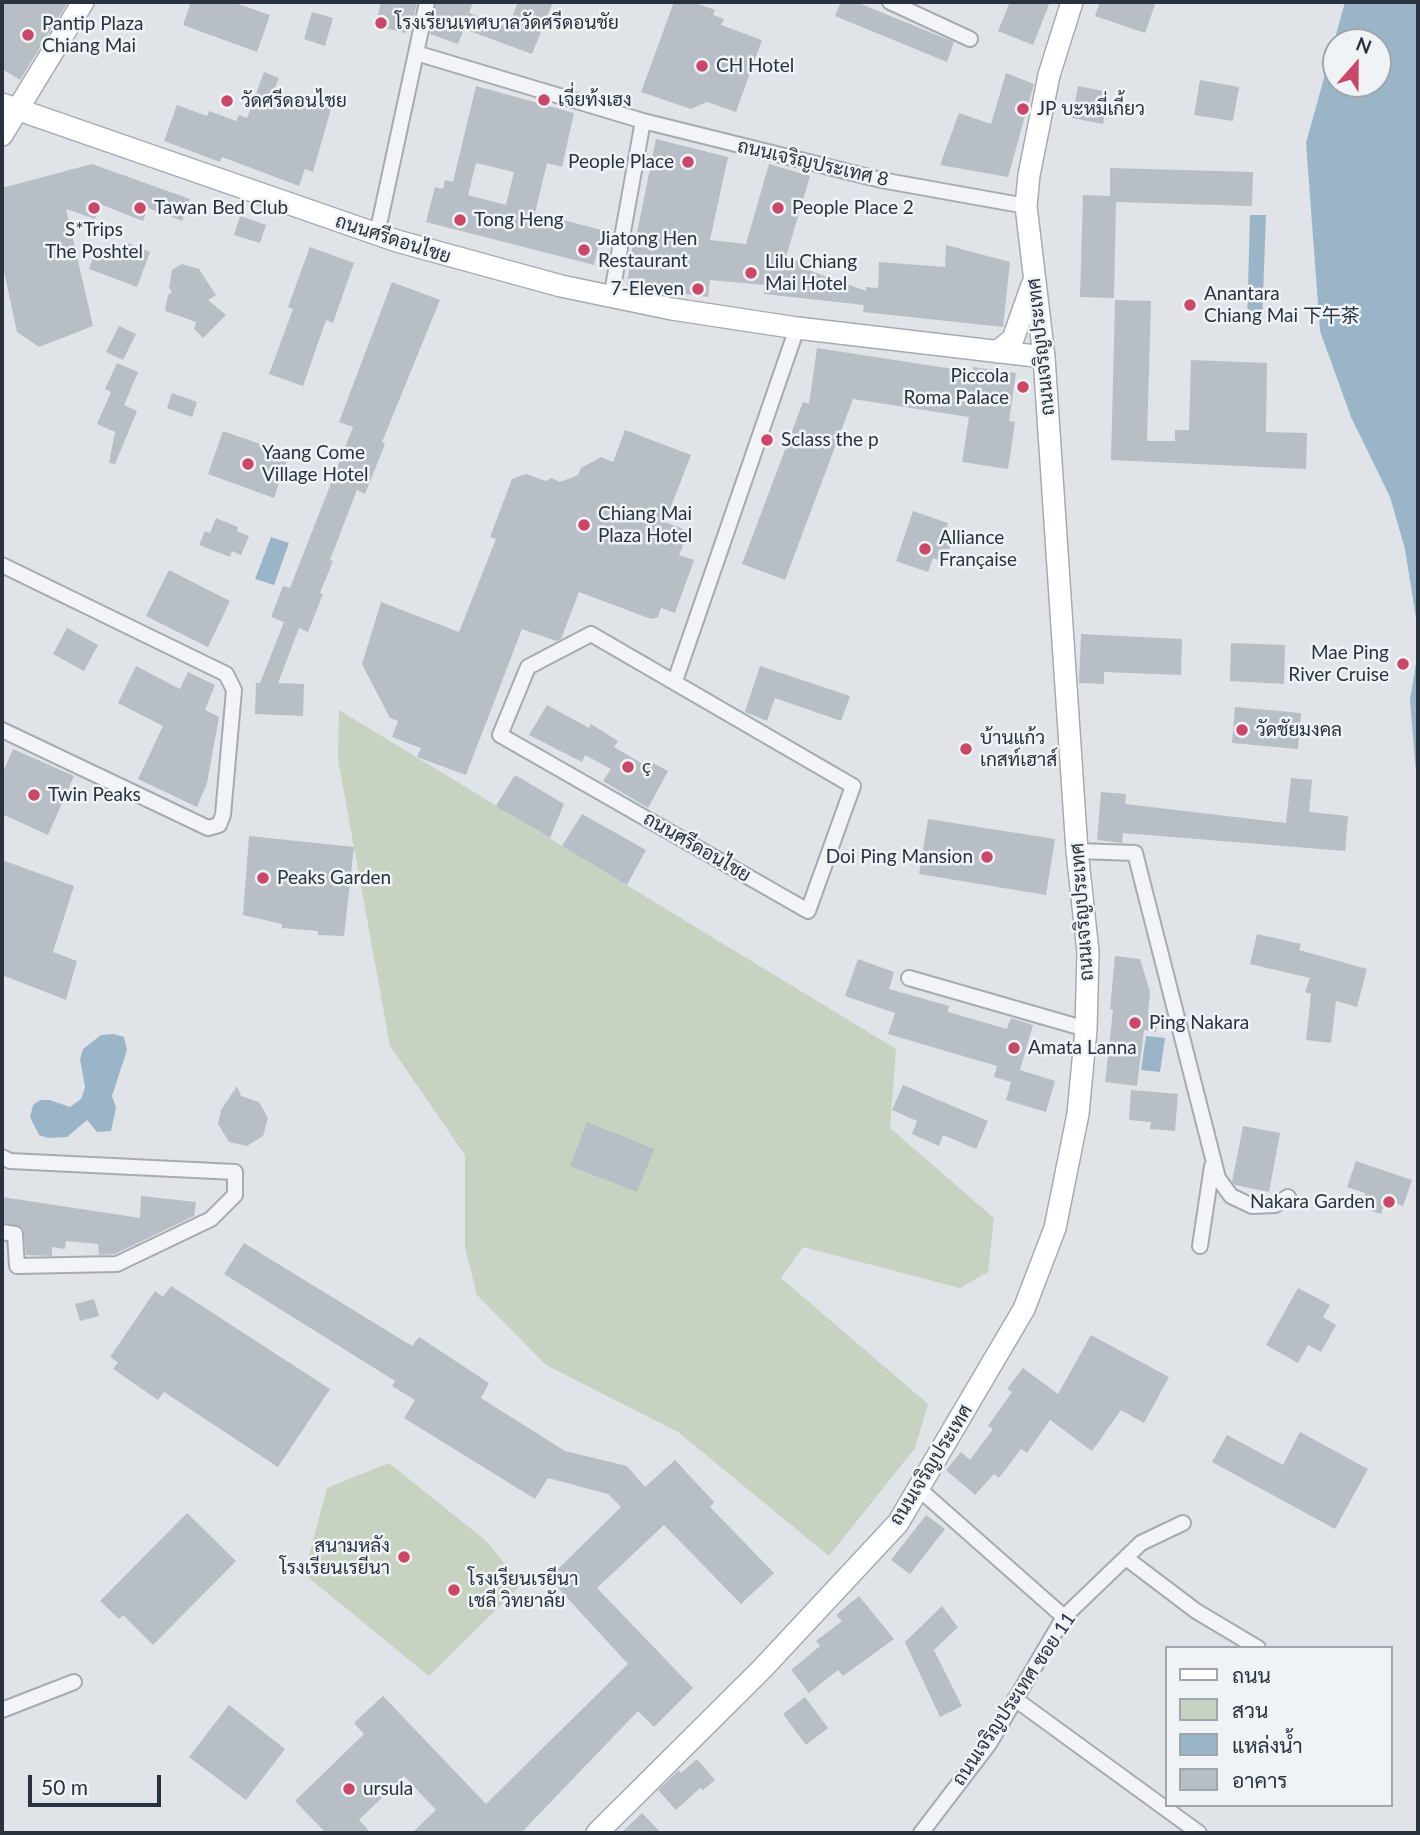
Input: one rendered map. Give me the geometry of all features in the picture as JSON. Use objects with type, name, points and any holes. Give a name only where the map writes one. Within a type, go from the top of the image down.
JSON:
[{"type":"street","points":[[2,135],[9,108],[83,2]]},
{"type":"street","points":[[377,234],[427,2]]},
{"type":"street","points":[[890,2],[970,38]]},
{"type":"street","name":"ถนนเจริญประเทศ","points":[[597,1833],[820,1608],[898,1523],[1024,1308],[1055,1228],[1078,1114],[1086,1029],[1088,952],[1077,851],[1044,357],[1026,206],[1049,75],[1072,2]]},
{"type":"street","name":"ถนนเจริญประเทศ 8","points":[[416,53],[643,121],[881,180],[1026,206]]},
{"type":"street","name":"ถนนศรีดอนไชย","points":[[9,108],[377,234],[496,270],[611,298],[797,328],[1044,357]]},
{"type":"street","points":[[611,298],[643,121]]},
{"type":"street","points":[[997,352],[1013,339],[1034,279]]},
{"type":"street","points":[[675,681],[797,328]]},
{"type":"street","points":[[2,565],[226,674],[234,690],[223,815],[219,825],[208,828],[2,730]]},
{"type":"street","name":"ถนนศรีดอนไชย","points":[[591,634],[675,681],[853,786],[808,911],[500,735],[528,667],[591,634]]},
{"type":"street","points":[[1077,851],[1135,853],[1218,1178],[1231,1196],[1242,1202],[1275,1205],[1288,1197]]},
{"type":"street","points":[[909,978],[1086,1029]]},
{"type":"street","points":[[2,1157],[10,1161],[235,1171],[234,1195],[211,1219],[117,1264],[17,1266],[15,1234],[2,1232]]},
{"type":"street","points":[[1200,1246],[1213,1161]]},
{"type":"street","points":[[919,1489],[1064,1617]]},
{"type":"street","name":"ถนนเจริญประเทศ ซอย 11","points":[[920,1833],[989,1744],[1064,1617],[1141,1543],[1183,1523]]},
{"type":"street","points":[[1126,1558],[1196,1611],[1255,1646]]},
{"type":"street","points":[[2,1710],[74,1682]]},
{"type":"street","points":[[1015,1699],[1199,1833]]},
{"type":"green space","points":[[339,710],[896,1049],[890,1128],[994,1218],[988,1272],[960,1288],[803,1247],[781,1278],[928,1404],[915,1448],[829,1556],[678,1432],[546,1365],[477,1295],[465,1248],[465,1155],[390,1046],[338,759]]},
{"type":"green space","name":"สนามหลัง โรงเรียนเรยีนา","points":[[389,1463],[485,1540],[522,1584],[429,1676],[304,1574],[327,1488]]},
{"type":"water","points":[[1345,2],[1418,2],[1418,631],[1405,549],[1390,497],[1351,417],[1320,331],[1306,143],[1322,85],[1322,98],[1392,98],[1392,28],[1338,28]]},
{"type":"water","points":[[1250,215],[1266,215],[1262,323],[1247,323]]},
{"type":"water","points":[[271,537],[289,543],[274,585],[255,579]]},
{"type":"water","points":[[1418,651],[1418,796],[1410,700]]},
{"type":"water","points":[[114,1034],[124,1037],[127,1050],[112,1096],[116,1108],[111,1131],[97,1132],[87,1120],[67,1137],[48,1138],[39,1135],[30,1117],[33,1105],[40,1100],[50,1100],[70,1107],[81,1099],[85,1087],[80,1059],[83,1049],[101,1035]]},
{"type":"water","points":[[1146,1036],[1165,1038],[1160,1072],[1141,1070]]},
{"type":"building","name":"Pantip Plaza Chiang Mai","points":[[2,2],[68,2],[20,80],[2,69]]},
{"type":"building","points":[[191,2],[232,2],[270,15],[257,52],[183,25]]},
{"type":"building","points":[[381,2],[417,2],[411,28],[408,27],[406,33],[375,26]]},
{"type":"building","points":[[436,2],[473,2],[469,13],[508,27],[518,2],[553,2],[532,54],[464,29],[458,44],[430,34]]},
{"type":"building","name":"CH Hotel","points":[[674,2],[693,2],[715,10],[713,15],[724,19],[721,25],[762,40],[736,112],[707,102],[691,109],[641,92]]},
{"type":"building","points":[[841,2],[856,2],[954,42],[947,62],[835,16]]},
{"type":"building","points":[[1010,2],[1050,2],[1033,45],[998,31]]},
{"type":"building","points":[[1100,2],[1156,2],[1145,33],[1095,16]]},
{"type":"building","points":[[312,12],[333,18],[325,46],[304,39]]},
{"type":"building","points":[[264,72],[279,78],[274,90],[331,109],[313,172],[305,169],[299,186],[222,157],[220,162],[164,141],[177,105],[207,116],[209,111],[236,121],[239,115],[247,118]]},
{"type":"building","points":[[1006,73],[1034,84],[1008,177],[940,165],[959,113],[991,124]]},
{"type":"building","points":[[1200,80],[1239,87],[1233,121],[1194,115]]},
{"type":"building","points":[[476,86],[574,113],[562,167],[547,163],[535,213],[602,230],[594,265],[426,222],[435,187],[443,189],[445,180],[453,182]],"holes":[[[476,163],[514,172],[506,205],[468,195]]]},
{"type":"building","points":[[1078,86],[1109,92],[1103,124],[1072,118]]},
{"type":"building","points":[[656,139],[728,157],[710,240],[746,244],[769,164],[810,176],[786,257],[810,265],[808,270],[866,291],[866,287],[878,288],[879,262],[945,267],[946,245],[1010,262],[1003,327],[863,312],[864,305],[764,294],[765,285],[710,280],[708,297],[627,286],[634,233],[637,233]]},
{"type":"building","points":[[92,164],[190,199],[182,221],[148,208],[143,221],[100,204],[95,219],[66,209],[93,326],[39,347],[17,332],[2,262],[2,188]]},
{"type":"building","points":[[1110,168],[1253,172],[1252,206],[1116,202],[1114,298],[1080,297],[1083,195],[1110,196]]},
{"type":"building","points":[[240,216],[266,225],[260,243],[234,235]]},
{"type":"building","points":[[128,243],[150,252],[137,287],[89,269],[96,251],[122,260]]},
{"type":"building","points":[[310,247],[354,263],[333,323],[326,320],[303,386],[269,374],[293,309],[288,307]]},
{"type":"building","points":[[182,264],[199,269],[216,295],[208,300],[226,315],[203,338],[194,329],[196,322],[165,311],[168,295],[172,292],[169,288],[172,270]]},
{"type":"building","points":[[392,282],[440,300],[382,442],[385,444],[365,494],[357,490],[330,560],[333,561],[320,593],[323,594],[308,632],[299,628],[278,683],[304,684],[303,716],[255,714],[256,683],[260,683],[284,622],[271,617],[283,586],[290,588],[353,427],[339,422]]},
{"type":"building","points":[[1115,300],[1151,301],[1147,441],[1175,441],[1175,430],[1189,430],[1191,360],[1267,363],[1266,432],[1307,433],[1306,469],[1111,460]]},
{"type":"building","points":[[119,326],[136,334],[123,360],[106,352]]},
{"type":"building","points":[[817,348],[972,372],[973,367],[1016,373],[1009,421],[1015,422],[1008,469],[962,462],[969,417],[853,399],[785,580],[742,564],[803,402],[809,404]]},
{"type":"building","points":[[117,363],[138,372],[124,405],[137,411],[115,464],[109,463],[115,432],[97,424],[111,392],[105,389]]},
{"type":"building","points":[[172,393],[197,402],[192,417],[167,408]]},
{"type":"building","points":[[625,430],[691,455],[665,522],[683,529],[686,538],[679,555],[694,560],[675,613],[661,608],[658,617],[651,619],[579,592],[561,639],[556,641],[522,629],[466,775],[417,757],[421,748],[392,737],[398,721],[390,718],[362,664],[381,602],[459,632],[496,539],[490,537],[512,479],[526,474],[546,481],[551,478],[560,482],[578,475],[581,468],[601,457],[613,462]]},
{"type":"building","name":"Yaang Come Village Hotel","points":[[223,431],[289,454],[274,498],[208,474]]},
{"type":"building","name":"Alliance Française","points":[[913,511],[948,523],[944,536],[953,539],[945,562],[933,558],[928,572],[896,561]]},
{"type":"building","points":[[216,518],[238,527],[237,531],[249,536],[241,555],[232,551],[230,557],[199,545],[205,531],[210,533]]},
{"type":"building","points":[[169,570],[230,601],[208,647],[146,616]]},
{"type":"building","points":[[67,628],[98,645],[84,671],[53,654]]},
{"type":"building","points":[[1081,634],[1182,639],[1181,675],[1104,672],[1104,684],[1079,683]]},
{"type":"building","points":[[1231,643],[1285,645],[1284,684],[1230,681]]},
{"type":"building","points":[[136,666],[180,689],[188,672],[215,685],[205,710],[219,717],[207,783],[197,807],[138,779],[163,726],[118,703]]},
{"type":"building","points":[[760,666],[850,696],[841,721],[775,698],[767,721],[745,712]]},
{"type":"building","points":[[547,705],[589,728],[591,724],[618,741],[614,747],[648,767],[651,762],[668,771],[648,808],[603,781],[611,769],[585,755],[582,762],[529,735]]},
{"type":"building","points":[[1235,707],[1301,713],[1298,749],[1232,743]]},
{"type":"building","name":"Twin Peaks","points":[[13,749],[74,776],[48,835],[2,814],[2,774]]},
{"type":"building","points":[[515,775],[564,804],[550,838],[496,806]]},
{"type":"building","points":[[1291,778],[1312,780],[1309,812],[1348,816],[1345,851],[1123,833],[1122,843],[1097,840],[1101,792],[1126,794],[1125,804],[1286,823]]},
{"type":"building","points":[[582,814],[646,850],[627,885],[562,846]]},
{"type":"building","name":"Doi Ping Mansion","points":[[928,819],[1055,839],[1046,895],[919,874]]},
{"type":"building","name":"Peaks Garden","points":[[249,836],[354,847],[344,936],[318,935],[318,931],[282,928],[282,924],[243,915]]},
{"type":"building","points":[[2,860],[74,886],[53,952],[77,961],[66,1000],[2,975]]},
{"type":"building","points":[[1257,934],[1301,944],[1299,950],[1367,969],[1357,1007],[1336,1001],[1331,1043],[1306,1040],[1311,994],[1305,992],[1310,978],[1250,964]]},
{"type":"building","name":"Ping Nakara","points":[[1115,956],[1140,959],[1150,992],[1148,1013],[1158,1014],[1156,1032],[1144,1030],[1137,1086],[1105,1082],[1113,1010],[1110,1009]]},
{"type":"building","points":[[858,959],[894,972],[889,989],[949,1006],[948,1012],[1007,1029],[1011,1018],[1033,1025],[1020,1070],[1055,1081],[1046,1112],[1006,1100],[1011,1082],[994,1077],[997,1066],[888,1034],[895,1013],[845,996]]},
{"type":"building","points":[[903,1085],[988,1121],[976,1149],[943,1135],[939,1146],[912,1134],[917,1121],[892,1110]]},
{"type":"building","points":[[237,1086],[241,1096],[259,1102],[268,1118],[263,1136],[247,1146],[229,1142],[218,1124],[221,1110]]},
{"type":"building","points":[[1131,1090],[1178,1094],[1175,1131],[1150,1129],[1151,1122],[1129,1120]]},
{"type":"building","points":[[587,1122],[654,1149],[637,1192],[570,1166]]},
{"type":"building","points":[[1243,1126],[1280,1133],[1269,1192],[1235,1185],[1232,1182]]},
{"type":"building","points":[[1356,1161],[1412,1180],[1403,1206],[1385,1200],[1381,1214],[1360,1207],[1365,1193],[1347,1187]]},
{"type":"building","points":[[141,1196],[196,1202],[194,1216],[115,1254],[99,1255],[98,1244],[66,1241],[65,1249],[52,1247],[52,1256],[26,1255],[23,1229],[2,1223],[2,1197],[140,1218]]},
{"type":"building","points":[[244,1243],[412,1346],[419,1337],[489,1383],[481,1398],[565,1451],[627,1466],[645,1487],[675,1460],[714,1502],[710,1507],[774,1573],[741,1604],[664,1525],[597,1588],[693,1688],[654,1727],[638,1711],[521,1833],[412,1833],[436,1810],[404,1776],[359,1820],[371,1833],[326,1833],[295,1801],[364,1734],[354,1723],[383,1696],[486,1804],[628,1664],[549,1578],[621,1507],[608,1494],[548,1478],[535,1499],[404,1418],[415,1400],[392,1386],[395,1381],[224,1274]]},
{"type":"building","points":[[171,1286],[330,1389],[278,1467],[164,1392],[158,1400],[113,1369],[118,1362],[110,1357],[155,1291],[163,1297]]},
{"type":"building","points":[[1298,1288],[1330,1305],[1323,1317],[1336,1325],[1321,1352],[1308,1345],[1298,1363],[1266,1345]]},
{"type":"building","points":[[94,1299],[99,1316],[80,1321],[75,1304]]},
{"type":"building","points":[[1091,1335],[1169,1377],[1144,1423],[1121,1410],[1092,1451],[1050,1420],[1027,1453],[1021,1449],[999,1478],[994,1474],[975,1495],[946,1470],[961,1452],[970,1460],[993,1429],[988,1426],[1012,1392],[1007,1389],[1023,1368],[1058,1394]]},
{"type":"building","points":[[1300,1432],[1368,1469],[1335,1529],[1212,1462],[1227,1435],[1283,1465]]},
{"type":"building","points":[[187,1513],[236,1561],[153,1645],[123,1615],[119,1619],[100,1601]]},
{"type":"building","points":[[926,1515],[945,1529],[910,1574],[891,1560]]},
{"type":"building","points":[[859,1596],[894,1639],[843,1676],[838,1670],[809,1693],[791,1670],[820,1646],[816,1641],[842,1621],[836,1615]]},
{"type":"building","points":[[942,1606],[958,1627],[934,1650],[962,1706],[940,1717],[905,1642]]},
{"type":"building","points":[[805,1697],[828,1728],[806,1745],[783,1714]]},
{"type":"building","points":[[229,1705],[285,1749],[246,1800],[189,1757]]},
{"type":"building","points":[[697,1759],[715,1780],[703,1790],[700,1788],[676,1810],[658,1790],[679,1770],[681,1773]]},
{"type":"building","points":[[642,1813],[661,1833],[621,1833]]},
{"type":"place","name":"โรงเรียนเทศบาลวัดศรีดอนชัย","points":[[381,23]]},
{"type":"place","name":"Pantip Plaza Chiang Mai","points":[[28,35]]},
{"type":"place","name":"CH Hotel","points":[[702,66]]},
{"type":"place","name":"เจี่ยท้งเฮง","points":[[544,100]]},
{"type":"place","name":"วัดศรีดอนไชย","points":[[227,101]]},
{"type":"place","name":"JP บะหมี่เกี้ยว","points":[[1023,109]]},
{"type":"place","name":"People Place","points":[[688,162]]},
{"type":"place","name":"S*Trips The Poshtel","points":[[94,208]]},
{"type":"place","name":"Tawan Bed Club","points":[[140,208]]},
{"type":"place","name":"People Place 2","points":[[778,208]]},
{"type":"place","name":"Tong Heng","points":[[460,220]]},
{"type":"place","name":"Jiatong Hen Restaurant","points":[[584,250]]},
{"type":"place","name":"Lilu Chiang Mai Hotel","points":[[751,273]]},
{"type":"place","name":"7-Eleven","points":[[698,289]]},
{"type":"place","name":"Anantara Chiang Mai 下午茶","points":[[1190,305]]},
{"type":"place","name":"Piccola Roma Palace","points":[[1023,387]]},
{"type":"place","name":"Sclass the p","points":[[767,440]]},
{"type":"place","name":"Yaang Come Village Hotel","points":[[248,464]]},
{"type":"place","name":"Chiang Mai Plaza Hotel","points":[[584,525]]},
{"type":"place","name":"Alliance Française","points":[[925,549]]},
{"type":"place","name":"Mae Ping River Cruise","points":[[1403,664]]},
{"type":"place","name":"วัดชัยมงคล","points":[[1242,730]]},
{"type":"place","name":"บ้านแก้ว เกสท์เฮาส์","points":[[966,749]]},
{"type":"place","name":"ç","points":[[628,767]]},
{"type":"place","name":"Twin Peaks","points":[[34,795]]},
{"type":"place","name":"Doi Ping Mansion","points":[[987,857]]},
{"type":"place","name":"Peaks Garden","points":[[263,878]]},
{"type":"place","name":"Ping Nakara","points":[[1135,1023]]},
{"type":"place","name":"Amata Lanna","points":[[1014,1048]]},
{"type":"place","name":"Nakara Garden","points":[[1389,1202]]},
{"type":"place","name":"สนามหลัง โรงเรียนเรยีนา","points":[[404,1557]]},
{"type":"place","name":"โรงเรียนเรยีนา เชลี วิทยาลัย","points":[[454,1590]]},
{"type":"place","name":"ursula","points":[[349,1789]]}]
